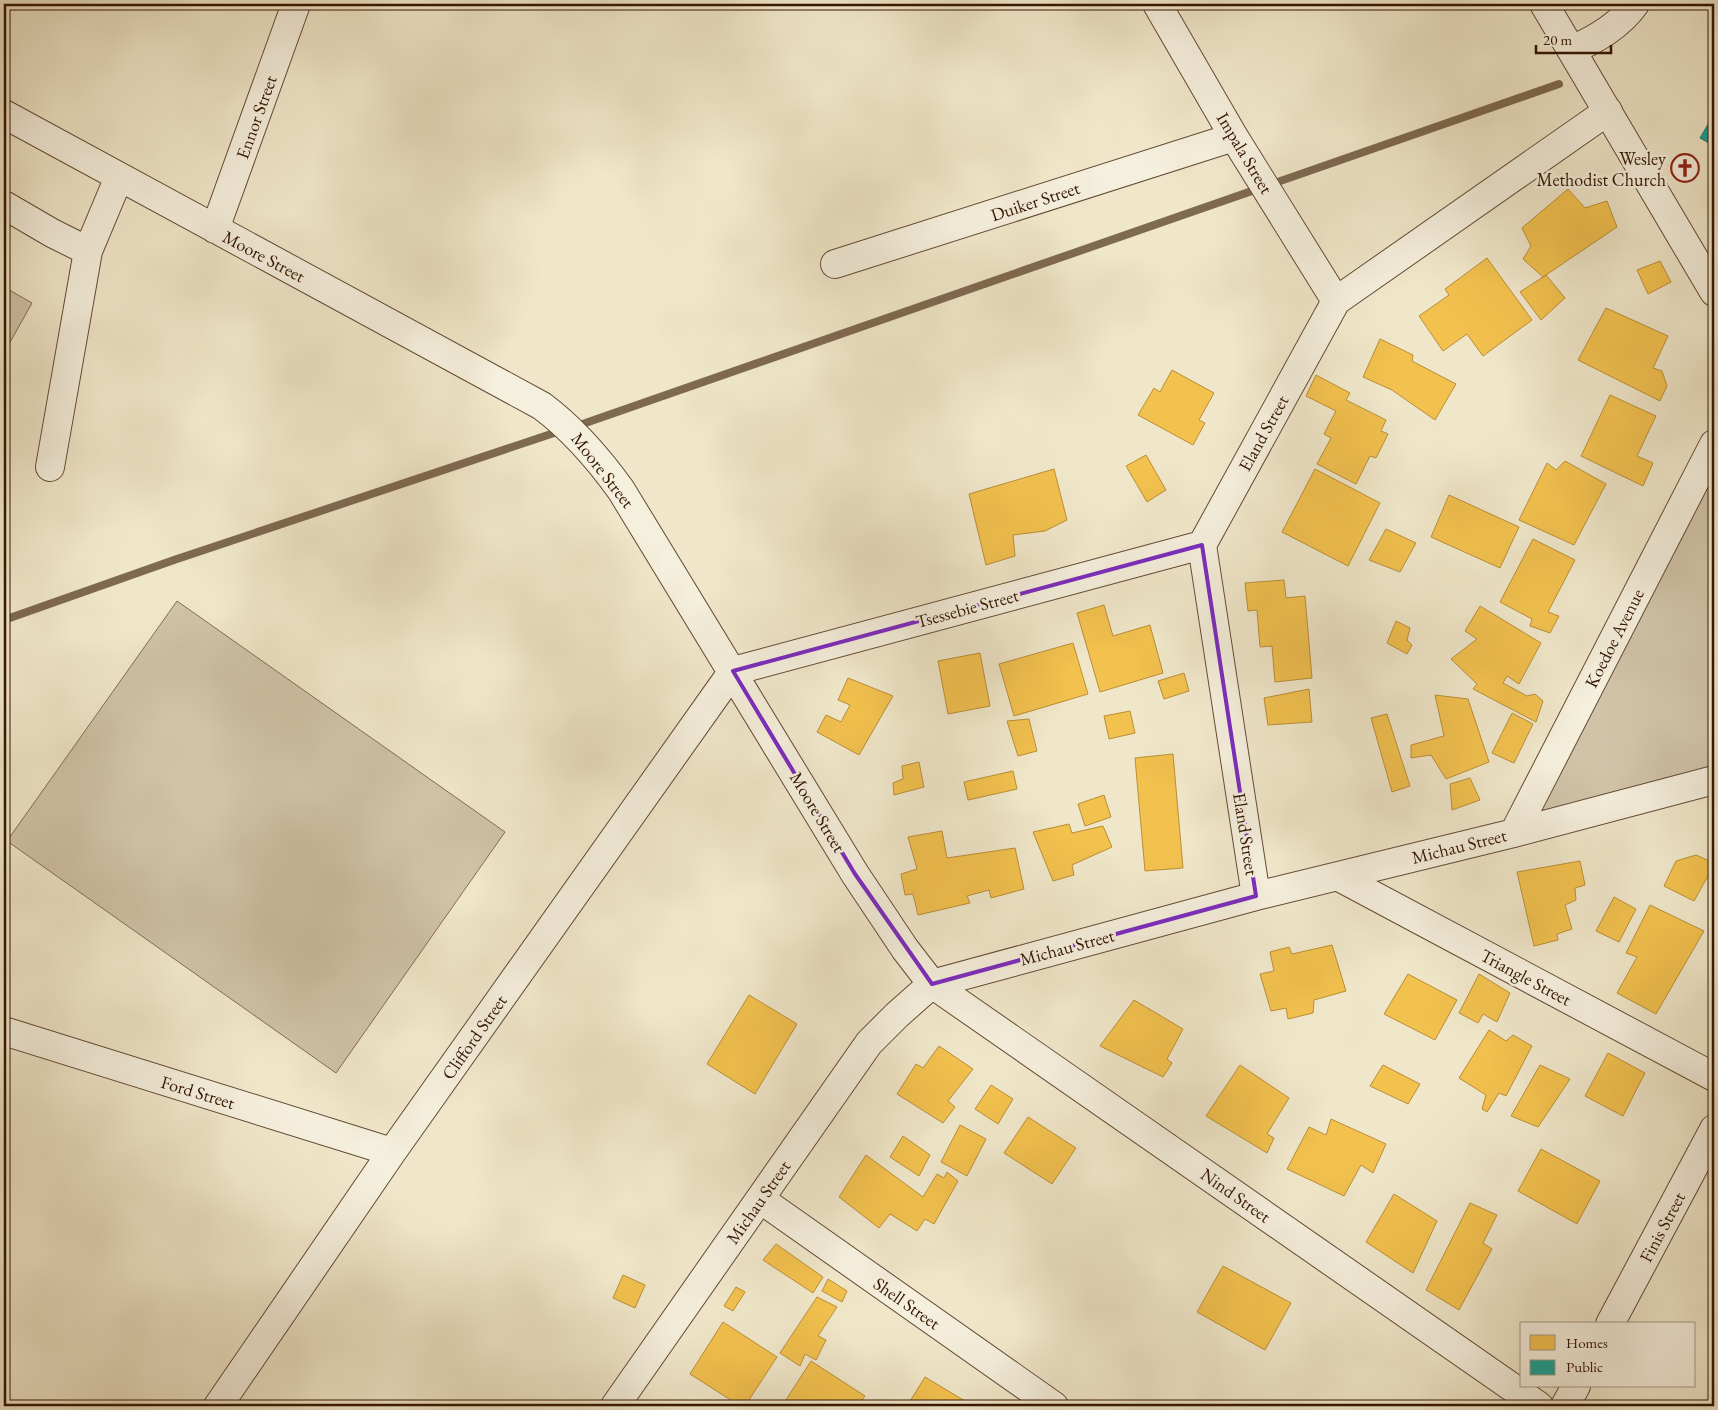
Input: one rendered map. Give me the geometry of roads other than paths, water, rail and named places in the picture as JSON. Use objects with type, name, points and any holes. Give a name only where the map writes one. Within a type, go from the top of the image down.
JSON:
[{"type":"street","name":"Ennor Street","points":[[216,229],[296,4]]},
{"type":"street","name":"Impala Street","points":[[1157,4],[1234,137],[1336,301]]},
{"type":"street","points":[[1544,4],[1714,292]]},
{"type":"street","points":[[1572,50],[1597,39],[1627,14],[1635,4]]},
{"type":"street","name":"Eland Street","points":[[1256,896],[1202,545],[1336,301],[1608,112]]},
{"type":"street","name":"Moore Street","points":[[4,114],[542,406],[568,426],[598,458],[621,490],[855,874],[905,949],[932,984]]},
{"type":"street","name":"Duiker Street","points":[[835,264],[1234,137]]},
{"type":"street","points":[[50,467],[88,251],[119,177]]},
{"type":"street","points":[[4,205],[52,233],[88,251]]},
{"type":"street","name":"Koedoe Avenue","points":[[1514,833],[1714,444]]},
{"type":"street","name":"Tsessebie Street","points":[[733,671],[1202,545]]},
{"type":"street","name":"Clifford Street","points":[[218,1406],[392,1152],[733,671]]},
{"type":"street","name":"Michau Street","points":[[615,1406],[869,1044],[897,1015],[932,984],[1256,896],[1514,833],[1714,780]]},
{"type":"street","name":"Triangle Street","points":[[1338,877],[1714,1077]]},
{"type":"street","name":"Nind Street","points":[[932,984],[1539,1406]]},
{"type":"street","name":"Ford Street","points":[[4,1031],[392,1152]]},
{"type":"street","name":"Finis Street","points":[[1611,1322],[1714,1129]]},
{"type":"street","name":"Shell Street","points":[[760,1199],[1054,1406]]},
{"type":"street","points":[[1565,1406],[1575,1388]]},
{"type":"waterway","points":[[574,427],[1559,84]]},
{"type":"waterway","points":[[4,620],[174,560],[563,430]]},
{"type":"place","name":"Wesley Methodist Church","points":[[1685,168]]}]
